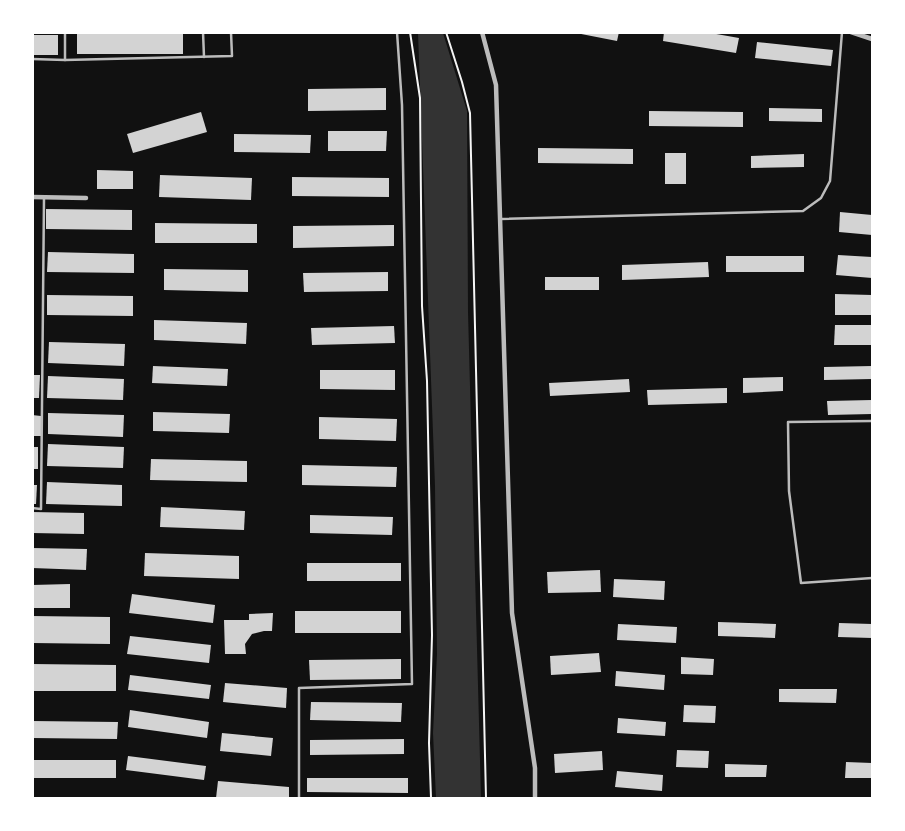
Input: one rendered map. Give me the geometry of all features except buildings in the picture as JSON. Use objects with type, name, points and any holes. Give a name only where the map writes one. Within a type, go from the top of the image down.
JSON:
[{"type":"street","points":[[482,32],[496,85],[512,613],[535,768],[535,798]]},
{"type":"street","points":[[851,32],[872,39]]},
{"type":"street","points":[[32,197],[86,198]]},
{"type":"lane","points":[[65,32],[65,60]]},
{"type":"lane","points":[[203,32],[204,57]]},
{"type":"lane","points":[[32,59],[232,56],[231,32]]},
{"type":"lane","points":[[298,798],[299,688],[412,684],[402,115],[397,32]]},
{"type":"lane","points":[[500,219],[803,211],[821,198],[830,181],[842,32]]},
{"type":"lane","points":[[32,508],[40,509],[44,197]]},
{"type":"lane","points":[[872,420],[788,422],[789,491],[801,583],[872,578]]},
{"type":"path","points":[[410,32],[420,98],[422,306],[427,381],[432,625],[429,743],[431,798]]},
{"type":"path","points":[[446,32],[470,113],[486,798]]},
{"type":"shaded area","points":[[418,33],[443,33],[467,111],[468,312],[481,798],[436,798],[433,733],[437,654],[435,486]]}]
